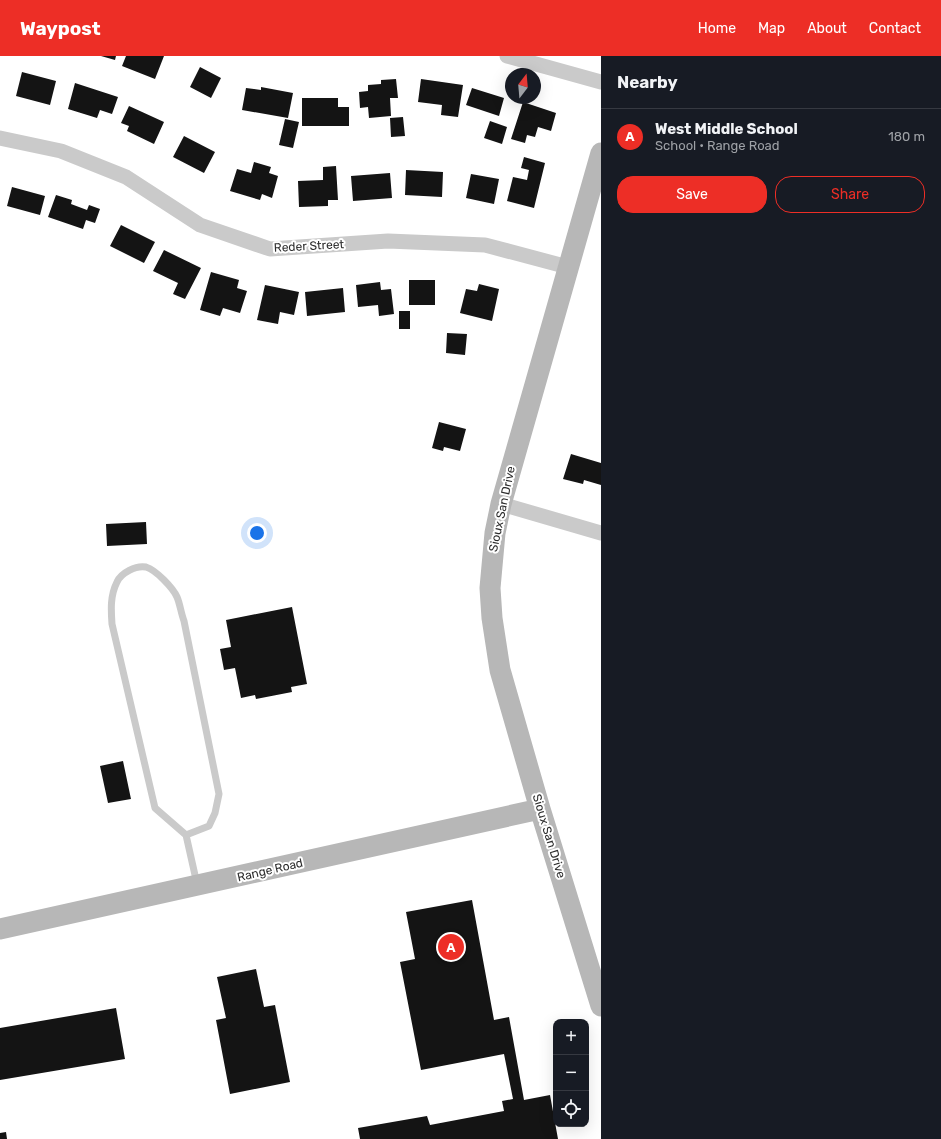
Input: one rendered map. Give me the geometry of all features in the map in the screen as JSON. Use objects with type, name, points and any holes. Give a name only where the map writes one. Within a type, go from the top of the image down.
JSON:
[{"type":"street","points":[[507,56],[601,82]]},
{"type":"street","name":"Reder Street","points":[[0,138],[61,151],[126,177],[200,225],[270,249],[388,242],[485,245],[568,267]]},
{"type":"street","name":"Sioux San Drive","points":[[601,153],[501,504],[491,562],[492,618],[500,670],[540,809],[601,1006]]},
{"type":"street","points":[[501,504],[601,533]]},
{"type":"street","name":"Range Road","points":[[0,929],[540,809]]},
{"type":"lane","points":[[186,835],[209,826],[215,813],[219,794],[184,621],[177,596],[162,577],[146,567],[124,573],[117,581],[110,604],[112,624],[155,808],[186,835],[198,886]]},
{"type":"building","points":[[101,56],[116,56],[115,60]]},
{"type":"building","points":[[126,56],[164,56],[155,79],[122,66]]},
{"type":"building","points":[[200,67],[221,78],[211,98],[190,87]]},
{"type":"building","points":[[22,72],[56,81],[50,105],[16,96]]},
{"type":"building","points":[[396,79],[398,98],[390,98],[391,116],[369,118],[368,107],[360,108],[359,92],[368,91],[368,85],[381,84],[381,80]]},
{"type":"building","points":[[421,79],[463,85],[458,117],[441,115],[442,105],[418,102]]},
{"type":"building","points":[[75,83],[118,97],[112,114],[100,110],[97,118],[68,109]]},
{"type":"building","points":[[261,87],[293,93],[288,118],[242,110],[246,88],[261,90]]},
{"type":"building","points":[[472,88],[504,98],[499,116],[466,105]]},
{"type":"building","points":[[302,98],[338,98],[338,107],[349,107],[349,126],[302,126]]},
{"type":"building","points":[[522,104],[529,104],[556,113],[551,131],[538,127],[535,137],[527,135],[525,143],[511,139]]},
{"type":"building","points":[[129,106],[164,122],[154,144],[127,131],[129,126],[121,123]]},
{"type":"building","points":[[403,117],[405,136],[391,137],[390,118]]},
{"type":"building","points":[[285,119],[299,122],[293,148],[279,145]]},
{"type":"building","points":[[490,121],[507,127],[502,144],[484,138]]},
{"type":"building","points":[[184,136],[215,152],[204,173],[173,157]]},
{"type":"building","points":[[524,157],[545,163],[534,208],[507,201],[513,177],[527,180],[529,170],[521,168]]},
{"type":"building","points":[[254,162],[271,167],[269,173],[278,176],[272,198],[262,194],[260,200],[230,191],[237,169],[251,173]]},
{"type":"building","points":[[336,166],[338,200],[328,200],[328,206],[299,207],[298,181],[323,180],[323,167]]},
{"type":"building","points":[[406,170],[443,172],[442,197],[405,195]]},
{"type":"building","points":[[390,173],[392,198],[353,201],[351,176]]},
{"type":"building","points":[[471,174],[499,179],[494,204],[466,198]]},
{"type":"building","points":[[12,187],[45,196],[40,215],[7,206]]},
{"type":"building","points":[[56,195],[72,200],[71,204],[87,210],[89,205],[100,209],[95,223],[86,220],[83,229],[48,217]]},
{"type":"building","points":[[121,225],[155,242],[144,263],[110,246]]},
{"type":"building","points":[[164,250],[201,268],[185,299],[173,294],[178,283],[153,271]]},
{"type":"building","points":[[211,272],[239,280],[237,288],[247,291],[240,313],[223,308],[220,316],[200,310]]},
{"type":"building","points":[[409,280],[435,280],[435,305],[409,305]]},
{"type":"building","points":[[380,282],[381,290],[391,289],[394,314],[379,316],[378,305],[358,307],[356,285]]},
{"type":"building","points":[[479,284],[499,289],[492,321],[460,313],[466,289],[477,291]]},
{"type":"building","points":[[265,285],[299,292],[294,315],[280,312],[278,324],[257,320]]},
{"type":"building","points":[[343,288],[345,312],[307,316],[305,292]]},
{"type":"building","points":[[399,311],[410,311],[410,329],[399,329]]},
{"type":"building","points":[[447,333],[467,334],[465,355],[446,353]]},
{"type":"building","points":[[439,422],[466,429],[460,451],[444,447],[443,451],[432,448]]},
{"type":"building","points":[[571,454],[601,463],[601,485],[584,480],[583,484],[563,479]]},
{"type":"building","points":[[146,522],[147,544],[107,546],[106,524]]},
{"type":"building","points":[[292,607],[307,684],[291,687],[292,692],[256,699],[255,695],[241,698],[235,668],[224,670],[220,649],[231,647],[226,620]]},
{"type":"building","points":[[123,761],[131,799],[108,803],[100,766]]},
{"type":"building","points":[[472,900],[494,1020],[509,1017],[524,1100],[550,1095],[553,1112],[553,1127],[556,1127],[558,1139],[360,1139],[358,1128],[427,1116],[430,1125],[504,1111],[502,1101],[513,1099],[504,1054],[421,1070],[400,962],[415,959],[406,912]]},
{"type":"building","points":[[256,969],[264,1007],[275,1005],[290,1082],[230,1094],[216,1020],[226,1018],[217,977]]},
{"type":"building","points":[[116,1008],[125,1059],[0,1080],[0,1028]]},
{"type":"building","points":[[6,1132],[7,1139],[0,1139],[0,1133]]},
{"type":"place","name":"West Middle School","points":[[451,947]]}]
